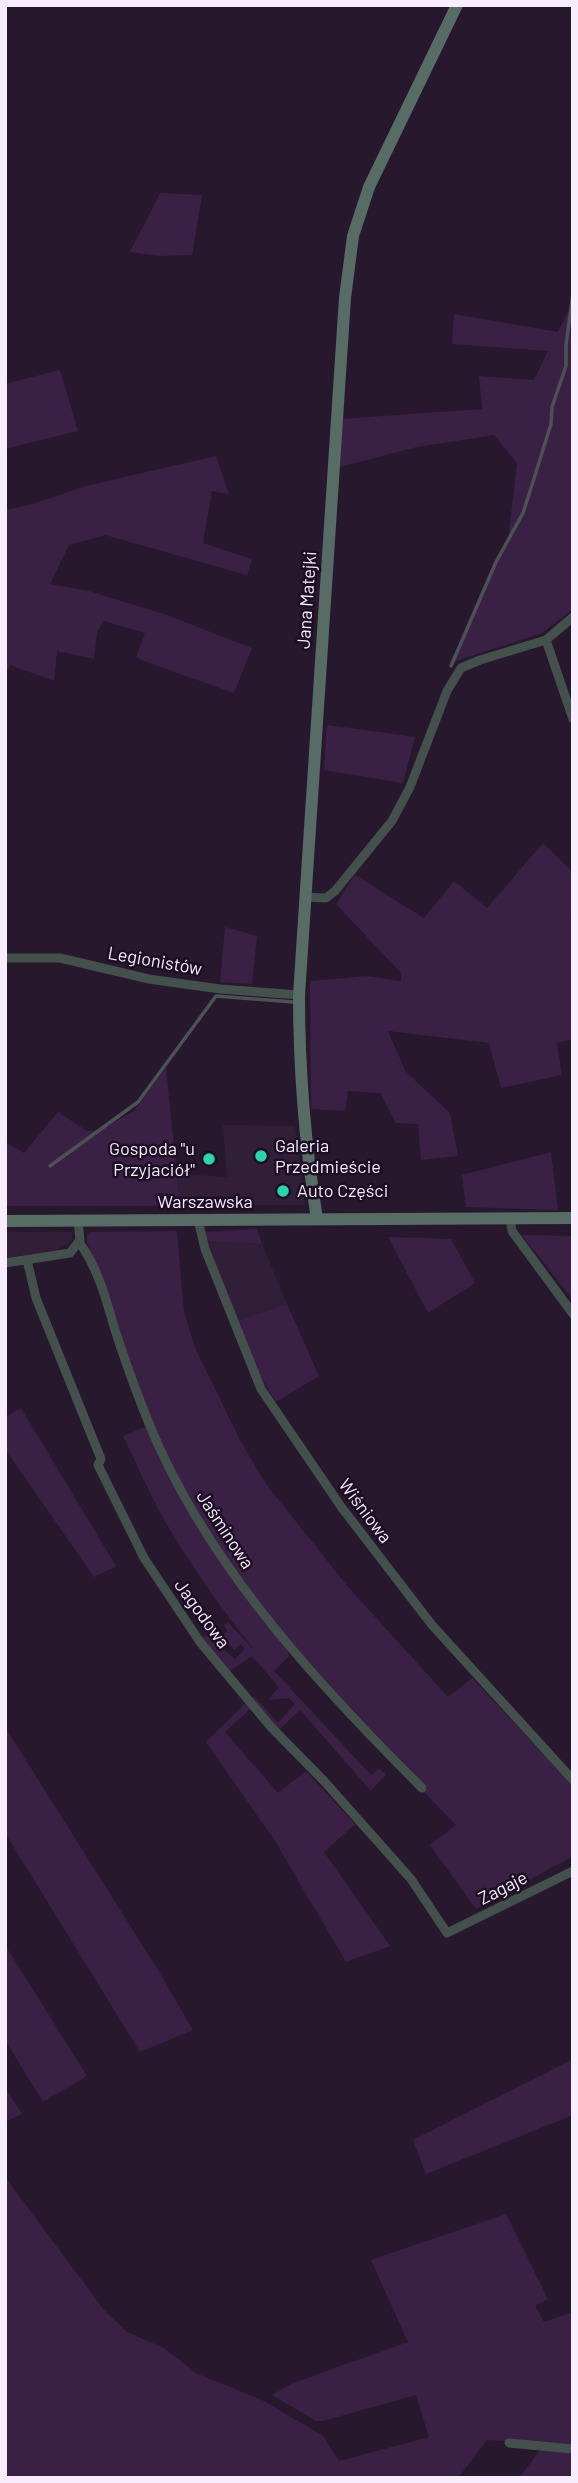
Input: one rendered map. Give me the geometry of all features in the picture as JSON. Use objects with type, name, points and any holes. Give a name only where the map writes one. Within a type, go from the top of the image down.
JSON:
[{"type":"street","name":"Jana Matejki","points":[[317,1219],[303,1123],[299,1063],[299,995],[342,337],[353,236],[369,187],[457,5]]},
{"type":"street","points":[[305,897],[326,898],[335,891],[392,821],[410,787],[447,691],[461,668],[546,640],[573,617]]},
{"type":"street","points":[[546,640],[573,719]]},
{"type":"street","name":"Legionistów","points":[[5,958],[60,958],[149,979],[220,989],[299,995]]},
{"type":"street","points":[[510,1218],[512,1231],[573,1314]]},
{"type":"street","name":"Warszawska","points":[[5,1221],[573,1218]]},
{"type":"street","points":[[5,1262],[65,1255],[74,1250],[79,1242],[78,1220]]},
{"type":"street","name":"Wiśniowa","points":[[198,1220],[205,1249],[261,1389],[342,1508],[432,1625],[573,1780]]},
{"type":"street","name":"Jaśminowa","points":[[79,1242],[92,1259],[120,1345],[160,1448],[209,1537],[234,1575],[289,1645],[422,1788]]},
{"type":"street","name":"Jagodowa","points":[[27,1259],[36,1298],[101,1460],[98,1465],[144,1558],[200,1642],[271,1727],[324,1781],[411,1879],[447,1933]]},
{"type":"street","name":"Zagaje","points":[[447,1933],[573,1871]]},
{"type":"street","points":[[509,2443],[573,2449]]},
{"type":"shaded area","points":[[160,193],[202,195],[192,255],[158,256],[130,252]]},
{"type":"shaded area","points":[[573,302],[573,609],[542,633],[450,663],[508,541],[517,463],[494,435],[417,447],[339,467],[341,419],[482,409],[479,376],[534,380],[548,351],[452,344],[454,314],[558,332]]},
{"type":"shaded area","points":[[60,370],[78,431],[5,449],[5,384]]},
{"type":"shaded area","points":[[216,456],[229,494],[212,491],[203,543],[252,559],[247,575],[105,535],[69,545],[50,584],[89,591],[164,614],[252,648],[234,693],[141,660],[136,657],[145,633],[104,621],[97,632],[94,659],[57,651],[54,681],[10,665],[5,675],[5,510],[33,504],[86,486]]},
{"type":"shaded area","points":[[327,725],[415,737],[403,783],[324,770]]},
{"type":"shaded area","points":[[543,843],[573,872],[573,916],[570,917],[573,926],[573,1039],[557,1043],[562,1075],[501,1088],[489,1043],[388,1031],[406,1072],[450,1113],[458,1156],[421,1160],[418,1124],[396,1123],[380,1093],[348,1091],[345,1111],[311,1109],[310,981],[366,976],[401,981],[401,973],[336,904],[355,875],[424,918],[454,881],[487,908]]},
{"type":"shaded area","points":[[225,927],[257,936],[252,984],[220,982]]},
{"type":"shaded area","points":[[166,1068],[180,1206],[5,1206],[5,1142],[24,1153],[58,1112],[87,1131],[99,1131],[134,1111]]},
{"type":"shaded area","points":[[223,1125],[295,1126],[305,1205],[180,1206],[177,1174],[227,1177]]},
{"type":"shaded area","points":[[551,1152],[558,1210],[466,1207],[462,1175]]},
{"type":"shaded area","points":[[257,1229],[262,1244],[207,1241],[204,1232]]},
{"type":"shaded area","points":[[177,1231],[184,1312],[196,1350],[241,1442],[266,1484],[349,1588],[448,1697],[472,1678],[573,1786],[573,1856],[476,1909],[430,1845],[456,1825],[424,1792],[427,1787],[321,1675],[256,1598],[198,1515],[160,1442],[87,1242],[87,1235],[90,1232]]},
{"type":"shaded area","points":[[5,1232],[72,1232],[72,1242],[57,1250],[5,1258]]},
{"type":"shaded area","points":[[522,1235],[573,1236],[573,1300]]},
{"type":"shaded area","points":[[388,1237],[451,1239],[475,1283],[428,1313]]},
{"type":"shaded area","points":[[207,1241],[262,1244],[287,1304],[237,1321]]},
{"type":"shaded area","points":[[287,1304],[319,1376],[276,1402],[261,1377],[237,1321]]},
{"type":"shaded area","points":[[21,1408],[116,1566],[94,1577],[5,1449],[5,1417]]},
{"type":"shaded area","points":[[147,1426],[193,1520],[220,1562],[285,1646],[289,1656],[274,1671],[371,1775],[379,1769],[386,1774],[371,1791],[300,1710],[278,1731],[251,1699],[254,1696],[278,1723],[295,1704],[289,1698],[268,1700],[279,1687],[252,1656],[229,1672],[201,1638],[206,1635],[235,1659],[245,1649],[241,1644],[234,1650],[222,1636],[227,1631],[224,1625],[228,1622],[256,1652],[191,1564],[146,1485],[123,1436]]},
{"type":"shaded area","points":[[246,1702],[250,1709],[225,1732],[278,1793],[306,1771],[355,1824],[324,1852],[390,1946],[346,1962],[275,1841],[206,1742]]},
{"type":"shaded area","points":[[5,1727],[193,2030],[140,2052],[5,1833]]},
{"type":"shaded area","points":[[5,1945],[87,2076],[43,2102],[5,2040]]},
{"type":"shaded area","points":[[573,2059],[573,2115],[426,2174],[413,2140]]},
{"type":"shaded area","points":[[5,2088],[22,2114],[5,2122]]},
{"type":"shaded area","points":[[5,2177],[104,2310],[127,2332],[164,2348],[196,2373],[264,2401],[323,2436],[339,2461],[429,2437],[416,2395],[316,2421],[272,2395],[293,2383],[408,2342],[371,2260],[506,2214],[548,2299],[535,2306],[544,2322],[573,2312],[573,2445],[487,2440],[458,2478],[5,2478]]},
{"type":"shaded area","points":[[541,2449],[573,2452],[573,2478],[519,2478]]},
{"type":"waterway","points":[[451,666],[496,562],[523,513],[566,366],[573,293]]},
{"type":"waterway","points":[[50,1166],[138,1102],[216,996],[293,1002]]},
{"type":"place","name":"Galeria Przedmieście","points":[[261,1156]]},
{"type":"place","name":"Gospoda \"u Przyjaciół\"","points":[[209,1159]]},
{"type":"place","name":"Auto Części","points":[[283,1191]]}]
